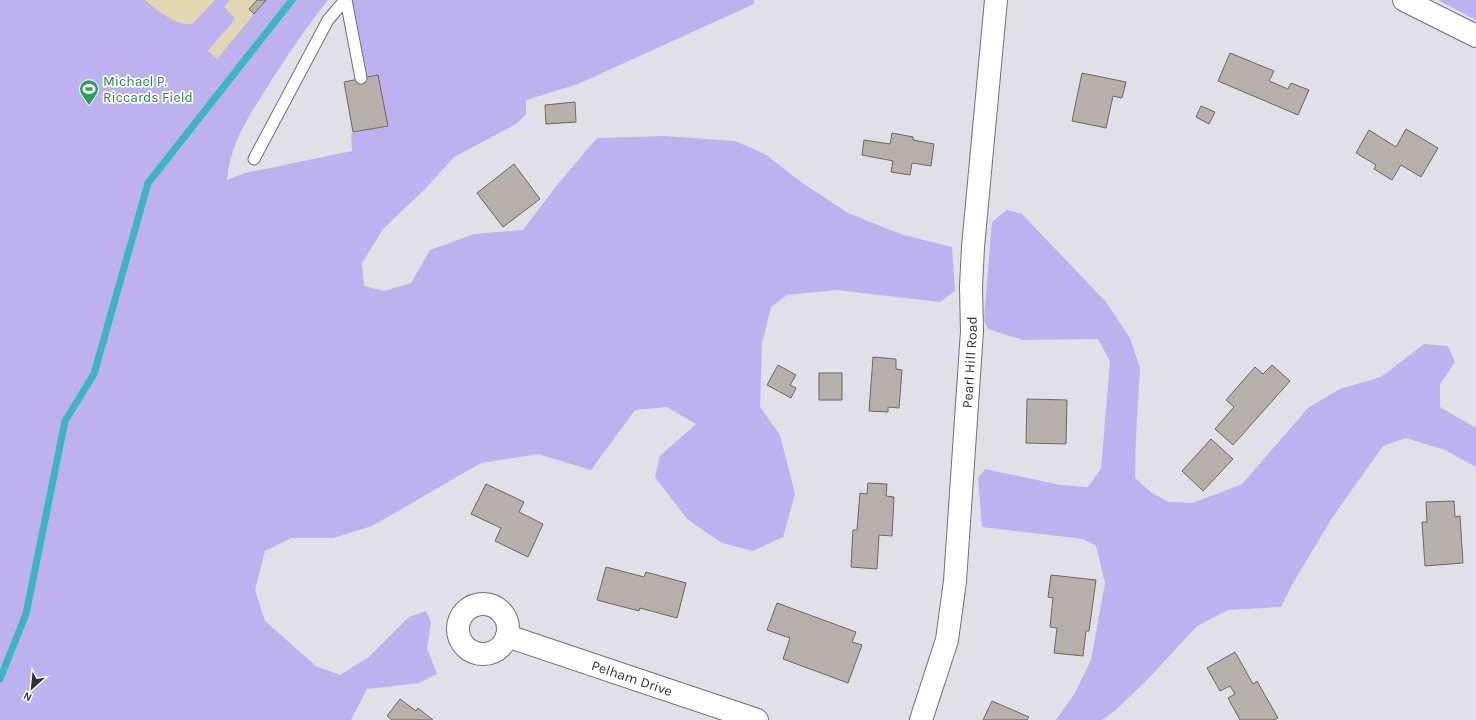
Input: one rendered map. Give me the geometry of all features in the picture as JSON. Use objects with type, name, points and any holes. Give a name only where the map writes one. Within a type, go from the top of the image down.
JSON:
[{"type":"street","name":"Pearl Hill Road","points":[[921,720],[947,640],[954,581],[966,434],[972,331],[971,287],[973,247],[996,0]]},
{"type":"street","points":[[1404,0],[1476,36]]},
{"type":"street","name":"Pelham Drive","points":[[507,636],[757,720]]},
{"type":"lane","points":[[345,0],[361,78]]},
{"type":"lane","points":[[254,159],[328,20],[345,0]]},
{"type":"shaded area","points":[[0,0],[257,0],[249,9],[254,14],[266,0],[328,0],[279,68],[250,114],[233,152],[227,180],[245,173],[352,151],[351,133],[388,126],[378,76],[361,78],[346,0],[754,0],[754,4],[578,84],[526,100],[526,114],[516,124],[454,157],[425,189],[383,229],[362,263],[364,286],[384,291],[411,283],[430,250],[474,234],[523,230],[557,185],[597,138],[664,136],[735,141],[765,154],[801,182],[848,213],[903,235],[952,247],[955,291],[940,302],[836,290],[787,295],[771,307],[762,343],[760,407],[780,435],[795,494],[783,537],[753,551],[722,543],[687,519],[655,477],[660,456],[696,424],[667,407],[635,410],[591,470],[538,454],[481,463],[372,526],[333,538],[291,538],[265,551],[255,590],[265,621],[316,666],[340,675],[369,657],[409,617],[426,611],[431,622],[427,648],[437,674],[419,683],[367,689],[351,720],[0,720]]},
{"type":"shaded area","points":[[1438,0],[1476,0],[1476,20]]},
{"type":"shaded area","points":[[1007,210],[1022,214],[1106,302],[1130,338],[1140,368],[1135,478],[1152,493],[1168,502],[1193,503],[1242,484],[1308,408],[1340,389],[1381,377],[1424,344],[1448,346],[1455,362],[1440,384],[1440,407],[1476,428],[1476,467],[1445,450],[1406,438],[1383,446],[1332,518],[1293,583],[1281,607],[1228,610],[1197,626],[1149,678],[1117,709],[1102,720],[1056,720],[1075,693],[1091,660],[1105,583],[1096,546],[1083,539],[982,527],[978,478],[985,469],[1060,485],[1088,487],[1101,469],[1110,361],[1098,339],[1023,340],[988,329],[984,320],[992,222]]},
{"type":"sand","points":[[145,0],[215,0],[192,24],[186,24],[173,20],[161,13]]},
{"type":"sand","points":[[230,0],[257,0],[249,9],[254,14],[217,59],[208,51],[234,20],[233,16],[224,7]]},
{"type":"building","points":[[257,0],[266,0],[254,14],[249,9]]},
{"type":"building","points":[[1230,53],[1274,71],[1269,81],[1288,89],[1291,83],[1309,90],[1298,115],[1218,81]]},
{"type":"building","points":[[1082,73],[1126,82],[1122,98],[1113,96],[1106,128],[1072,121]]},
{"type":"building","points":[[378,75],[388,126],[353,132],[344,82]]},
{"type":"building","points":[[575,102],[576,122],[546,124],[545,105]]},
{"type":"building","points":[[1201,106],[1215,112],[1209,124],[1196,117]]},
{"type":"building","points":[[1406,129],[1438,148],[1421,177],[1401,165],[1392,180],[1374,169],[1376,165],[1356,153],[1369,130],[1396,147]]},
{"type":"building","points":[[892,133],[913,137],[913,140],[934,144],[931,166],[912,163],[910,175],[891,172],[893,161],[862,155],[864,140],[890,144]]},
{"type":"building","points":[[514,164],[540,199],[503,227],[477,193]]},
{"type":"building","points":[[873,357],[896,359],[896,369],[902,370],[899,408],[888,407],[888,412],[869,411]]},
{"type":"building","points":[[778,365],[796,375],[790,385],[796,388],[791,398],[767,385]]},
{"type":"building","points":[[1272,365],[1290,381],[1233,445],[1215,429],[1234,407],[1226,400],[1255,367],[1263,374]]},
{"type":"building","points":[[819,373],[842,373],[842,400],[819,400]]},
{"type":"building","points":[[1027,399],[1067,400],[1066,444],[1026,443]]},
{"type":"building","points":[[1211,439],[1233,459],[1203,491],[1182,471]]},
{"type":"building","points":[[868,483],[887,484],[886,496],[894,497],[892,536],[879,535],[877,569],[851,567],[853,530],[857,530],[860,493],[867,494]]},
{"type":"building","points":[[486,484],[524,502],[519,512],[543,524],[528,557],[495,541],[501,528],[471,514]]},
{"type":"building","points":[[1454,501],[1455,517],[1460,516],[1463,563],[1425,566],[1422,522],[1427,522],[1426,502]]},
{"type":"building","points":[[606,567],[644,577],[646,572],[686,583],[677,618],[640,608],[639,611],[597,600]]},
{"type":"building","points":[[1051,575],[1096,580],[1089,631],[1086,631],[1083,656],[1054,653],[1057,628],[1050,627],[1053,598],[1048,597]]},
{"type":"building","points":[[777,603],[856,632],[852,642],[862,645],[848,683],[783,659],[790,638],[767,630]]},
{"type":"building","points":[[1235,652],[1253,684],[1257,681],[1278,718],[1274,720],[1240,720],[1228,698],[1235,694],[1230,686],[1220,691],[1207,668]]},
{"type":"building","points":[[400,699],[416,711],[418,708],[433,720],[392,720],[387,716]]},
{"type":"building","points":[[992,701],[1029,717],[1027,720],[983,720]]},
{"type":"waterway","points":[[0,679],[26,614],[65,421],[94,374],[148,183],[292,0]]},
{"type":"place","name":"Michael P. Riccards Field","points":[[89,106]]}]
